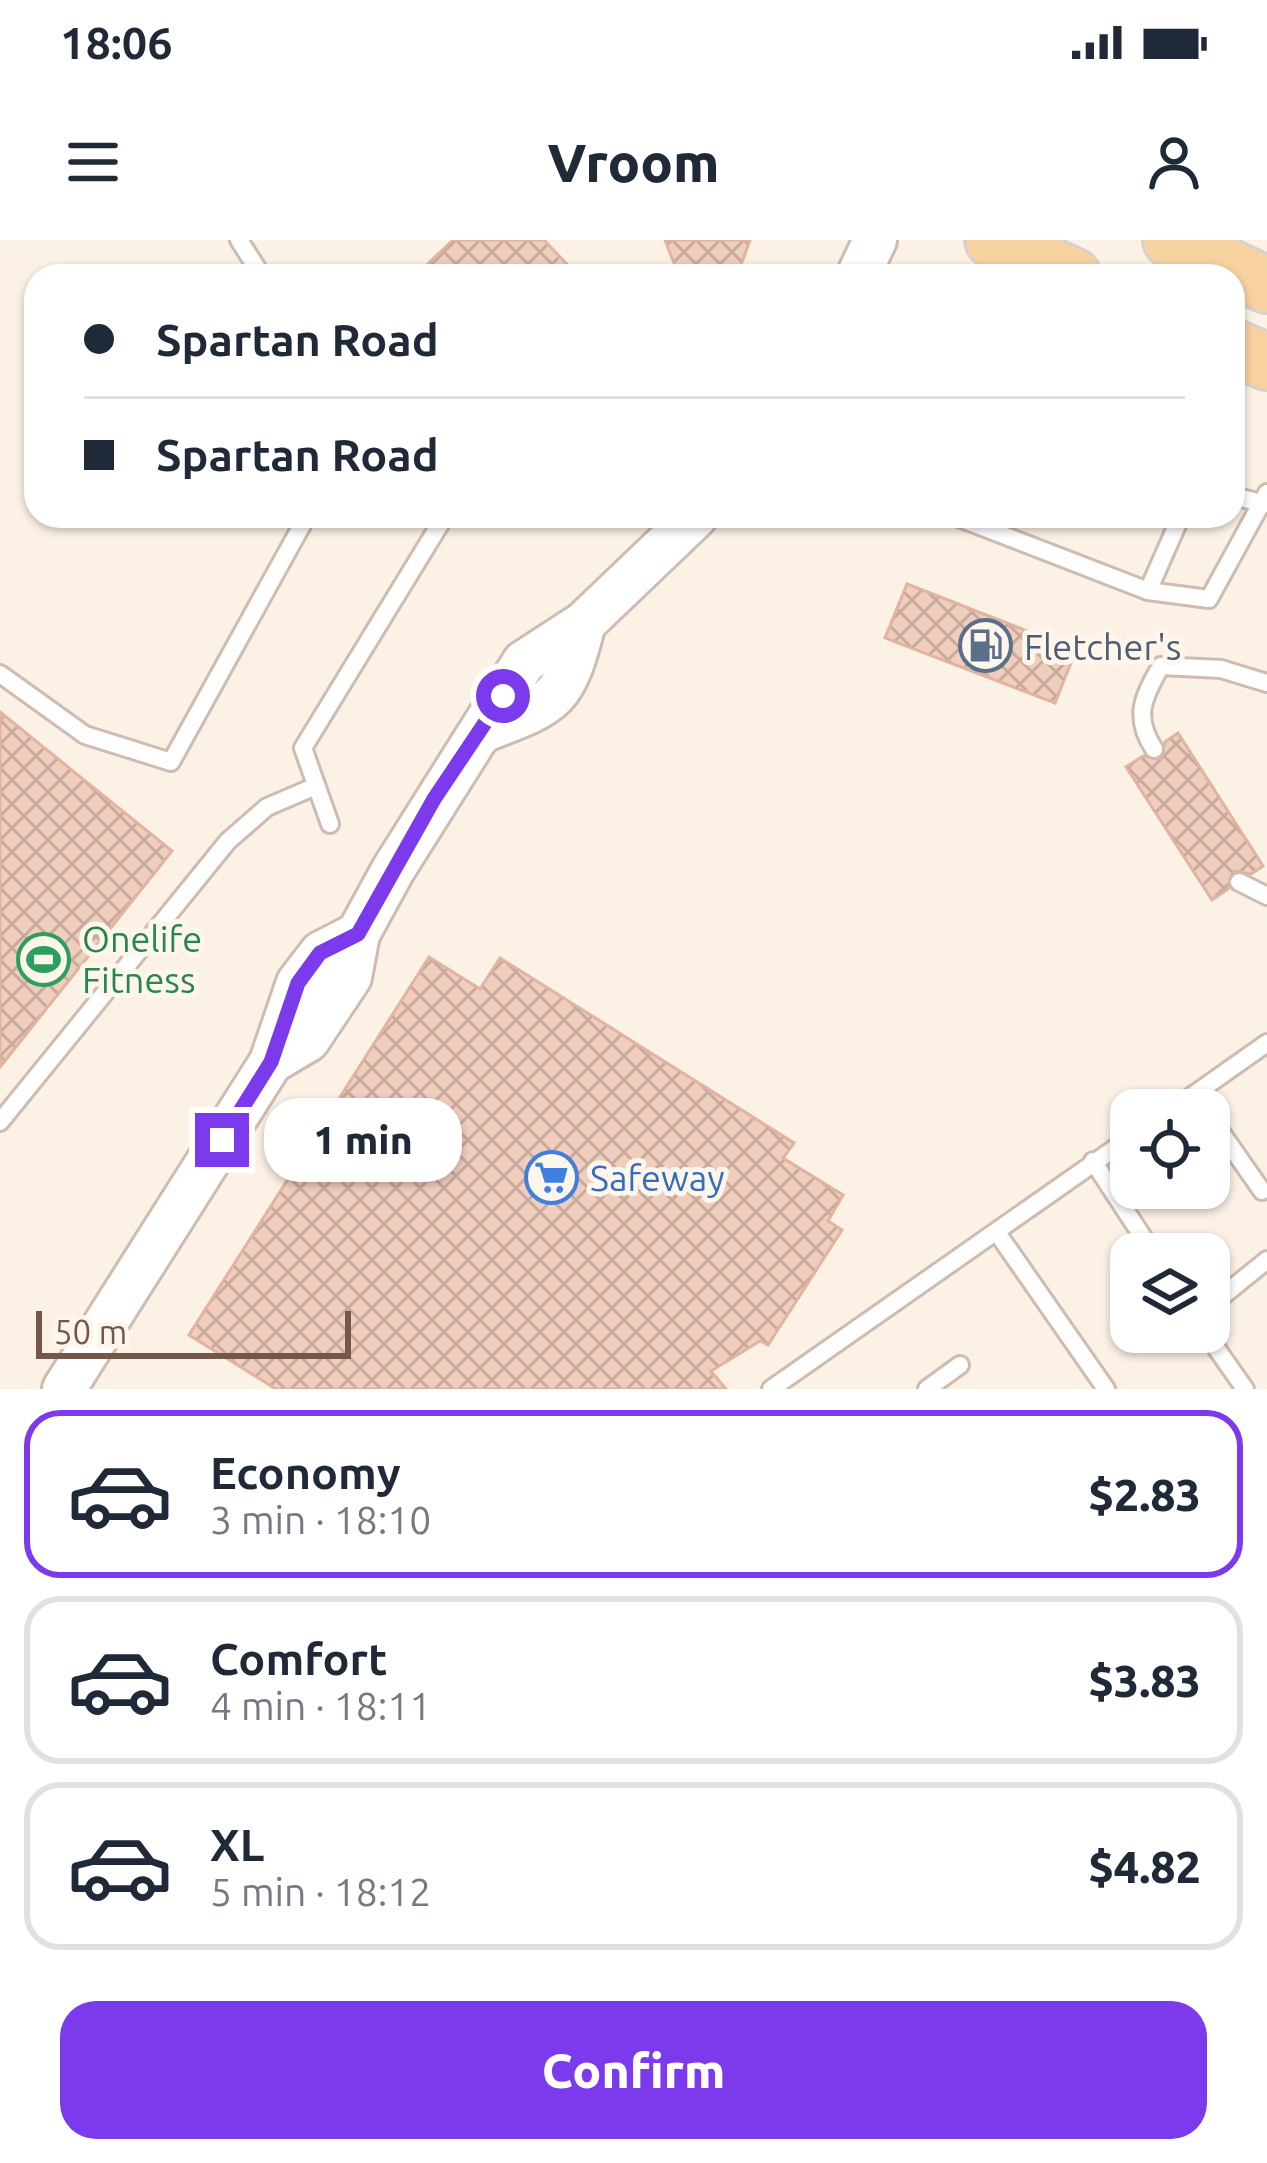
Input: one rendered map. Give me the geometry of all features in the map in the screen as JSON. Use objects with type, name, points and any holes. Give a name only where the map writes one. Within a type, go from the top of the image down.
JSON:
[{"type":"main road","points":[[993,240],[1046,264]]},
{"type":"main road","points":[[1171,240],[1222,264]]},
{"type":"street","points":[[66,1388],[271,1062],[308,1040],[350,977],[358,934],[434,799],[482,731],[544,708],[571,677],[584,623],[683,528]]},
{"type":"lane","points":[[985,528],[1148,591],[1209,599],[1265,500]]},
{"type":"lane","points":[[0,674],[86,735],[171,762],[300,528]]},
{"type":"lane","points":[[330,824],[302,748],[438,528]]},
{"type":"lane","points":[[1148,591],[1176,528]]},
{"type":"lane","points":[[1154,749],[1140,728],[1142,700],[1161,665],[1221,669],[1267,682]]},
{"type":"lane","points":[[0,1123],[228,842],[267,807],[316,787]]},
{"type":"lane","points":[[1239,882],[1267,896]]},
{"type":"lane","points":[[1221,1089],[1267,1043]]},
{"type":"lane","points":[[1230,1145],[1262,1191]]},
{"type":"lane","points":[[771,1389],[998,1234],[1110,1151]]},
{"type":"lane","points":[[1094,1161],[1140,1233]]},
{"type":"lane","points":[[998,1234],[1106,1389]]},
{"type":"lane","points":[[1230,1290],[1267,1260]]},
{"type":"lane","points":[[1220,1353],[1245,1389]]},
{"type":"lane","points":[[927,1389],[960,1365]]},
{"type":"building","points":[[453,240],[544,240],[567,264],[428,264]]},
{"type":"building","points":[[665,240],[750,240],[741,264],[674,264]]},
{"type":"building","points":[[907,584],[1076,650],[1055,703],[885,638]]},
{"type":"building","name":"Onelife Fitness","points":[[0,712],[172,851],[0,1067]]},
{"type":"building","points":[[1178,733],[1263,866],[1251,874],[1233,871],[1228,889],[1212,900],[1126,767],[1143,756],[1161,759],[1165,742]]},
{"type":"building","name":"Safeway","points":[[429,957],[480,989],[500,958],[794,1143],[783,1158],[843,1195],[828,1221],[842,1230],[768,1345],[760,1341],[711,1371],[726,1389],[276,1389],[189,1335]]},
{"type":"place","name":"Fletcher's","points":[[985,646]]},
{"type":"place","name":"Onelife Fitness","points":[[43,959]]},
{"type":"place","name":"Safeway","points":[[551,1177]]},
{"type":"route","points":[[222,1140],[271,1062],[298,983],[320,953],[358,934],[434,799],[503,696]]}]
